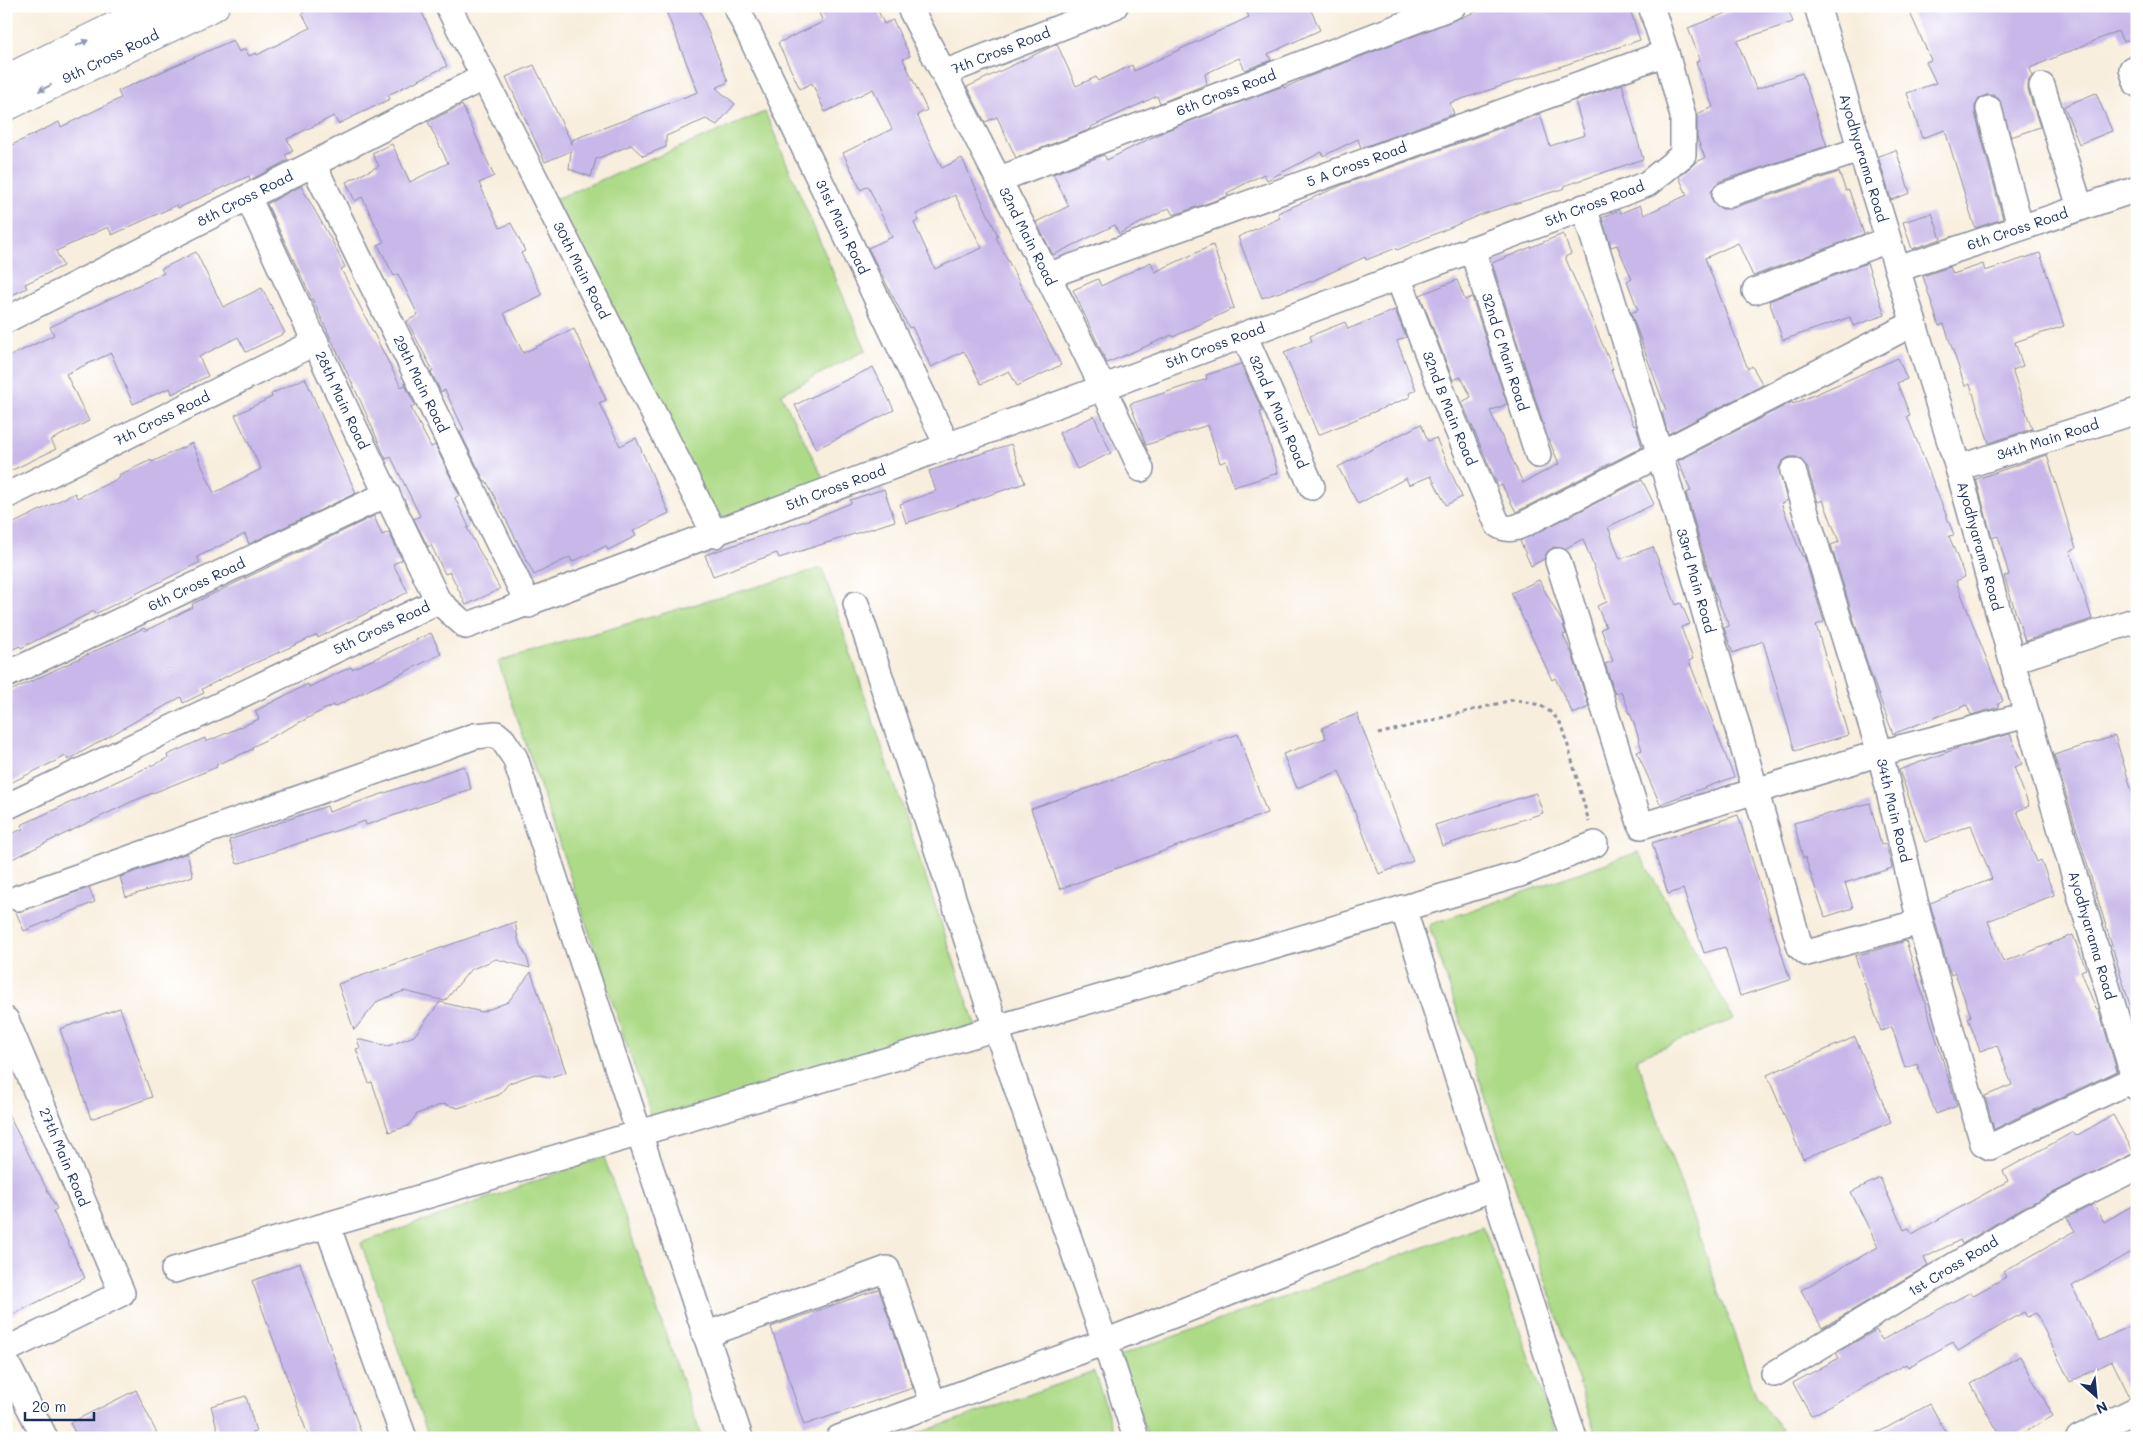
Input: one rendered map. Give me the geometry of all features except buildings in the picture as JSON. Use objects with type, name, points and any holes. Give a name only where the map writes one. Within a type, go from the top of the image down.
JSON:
[{"type":"main road","name":"9th Cross Road","points":[[6,79],[156,6]]},
{"type":"main road","name":"9th Cross Road","points":[[6,107],[215,6]]},
{"type":"street","name":"30th Main Road","points":[[448,6],[715,535]]},
{"type":"street","name":"31st Main Road","points":[[736,6],[948,447]]},
{"type":"street","name":"32nd Main Road","points":[[909,6],[1000,179],[1104,388],[1141,469]]},
{"type":"street","name":"7th Cross Road","points":[[944,73],[1115,6]]},
{"type":"street","name":"6th Cross Road","points":[[1000,179],[1453,6]]},
{"type":"street","points":[[1651,6],[1666,53]]},
{"type":"street","name":"Ayodhyarama Road","points":[[1817,6],[1859,150],[1898,269],[1958,468],[2014,660],[2027,715],[2136,1084]]},
{"type":"street","name":"5th Cross Road","points":[[6,807],[438,601],[466,626],[715,535],[1647,184],[1682,155],[1683,116],[1666,53]]},
{"type":"street","name":"5 A Cross Road","points":[[1047,276],[1666,53]]},
{"type":"street","name":"8th Cross Road","points":[[6,320],[484,78]]},
{"type":"street","points":[[2042,86],[2080,207]]},
{"type":"street","points":[[1989,109],[2020,226]]},
{"type":"street","points":[[1725,195],[1859,150]]},
{"type":"street","name":"29th Main Road","points":[[313,164],[529,604]]},
{"type":"street","name":"6th Cross Road","points":[[1898,269],[2020,226],[2137,189]]},
{"type":"street","name":"28th Main Road","points":[[248,197],[438,601]]},
{"type":"street","name":"33rd Main Road","points":[[1584,207],[1660,455],[1800,947],[1807,953],[1920,922]]},
{"type":"street","points":[[1755,291],[1887,240]]},
{"type":"street","name":"32nd C Main Road","points":[[1472,249],[1538,455]]},
{"type":"street","name":"32nd B Main Road","points":[[1398,277],[1450,412],[1498,525],[1504,529],[1512,529],[1660,455]]},
{"type":"street","points":[[1660,455],[1914,323]]},
{"type":"street","name":"32nd A Main Road","points":[[1244,335],[1312,487]]},
{"type":"street","name":"7th Cross Road","points":[[6,496],[316,342]]},
{"type":"street","name":"34th Main Road","points":[[1958,468],[2137,411]]},
{"type":"street","name":"34th Main Road","points":[[1794,471],[1880,753],[1920,922],[1984,1143],[1990,1147],[2136,1084]]},
{"type":"street","name":"6th Cross Road","points":[[6,675],[387,494]]},
{"type":"street","points":[[1558,561],[1641,826],[1880,753],[2027,715]]},
{"type":"street","points":[[856,604],[996,1028],[1105,1342],[1136,1438]]},
{"type":"street","points":[[2014,660],[2137,620]]},
{"type":"street","points":[[18,898],[475,736],[496,734],[504,740],[515,758],[740,1438]]},
{"type":"street","points":[[174,1270],[1520,874],[1595,844]]},
{"type":"street","points":[[1403,908],[1574,1438]]},
{"type":"street","name":"27th Main Road","points":[[6,1020],[122,1293],[6,1350]]},
{"type":"street","name":"1st Cross Road","points":[[1774,1374],[2015,1228],[2137,1167]]},
{"type":"street","points":[[839,1438],[1105,1342],[1493,1188]]},
{"type":"street","points":[[327,1225],[404,1438]]},
{"type":"street","points":[[706,1335],[887,1269],[933,1403]]},
{"type":"street","points":[[6,1362],[45,1438]]},
{"type":"street","points":[[2079,1438],[2137,1409]]},
{"type":"path","points":[[1378,734],[1512,700],[1532,702],[1546,708],[1557,716],[1562,728],[1595,844]]},
{"type":"green space","points":[[765,112],[866,350],[781,394],[824,480],[716,520],[555,199]]},
{"type":"green space","points":[[822,568],[976,1027],[653,1123],[498,661]]},
{"type":"green space","points":[[1638,852],[1734,1019],[1636,1058],[1756,1396],[1788,1438],[1597,1438],[1429,925]]},
{"type":"green space","points":[[604,1157],[702,1438],[429,1438],[361,1243]]},
{"type":"green space","points":[[1483,1226],[1558,1438],[1148,1438],[1119,1356]]},
{"type":"green space","points":[[1094,1372],[1116,1438],[904,1438]]}]
